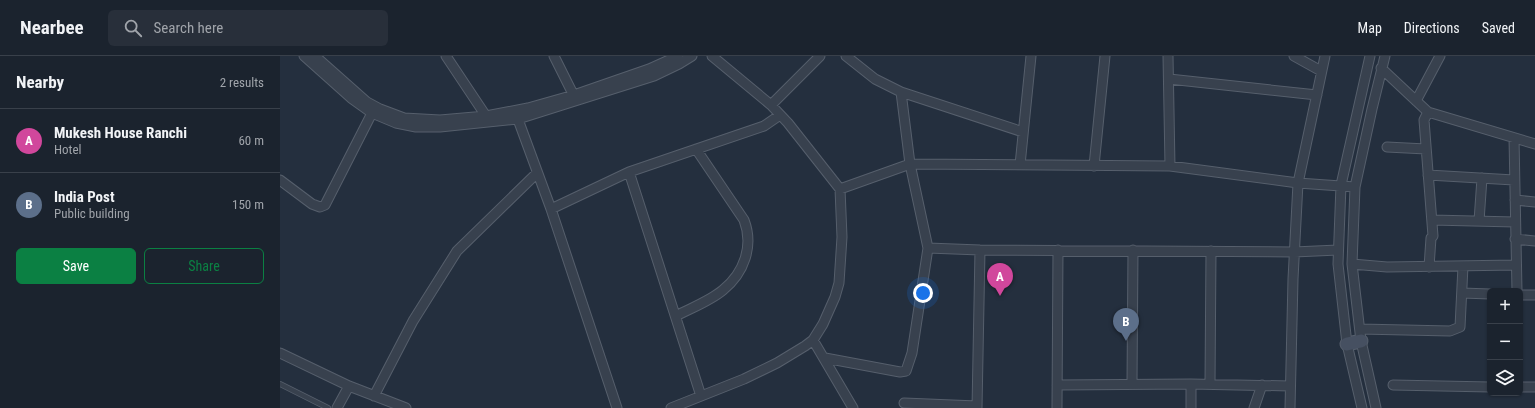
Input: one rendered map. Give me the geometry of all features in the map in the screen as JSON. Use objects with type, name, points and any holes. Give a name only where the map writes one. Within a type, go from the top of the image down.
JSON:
[{"type":"street","points":[[304,56],[351,98],[372,113],[396,124],[416,127],[440,127],[516,115],[654,76],[692,56]]},
{"type":"street","points":[[316,56],[367,102],[391,115],[419,120],[487,119]]},
{"type":"street","points":[[446,56],[487,119]]},
{"type":"street","points":[[554,56],[576,98]]},
{"type":"street","points":[[576,98],[660,65],[678,56]]},
{"type":"street","points":[[671,408],[760,372],[795,353],[813,340],[829,312],[839,283],[842,237],[840,189],[788,123],[771,105],[712,56]]},
{"type":"street","points":[[771,105],[820,56]]},
{"type":"street","points":[[846,56],[875,79],[901,92],[1023,132]]},
{"type":"street","points":[[1020,165],[1029,56]]},
{"type":"street","points":[[1094,166],[1104,56]]},
{"type":"street","points":[[1168,56],[1170,166]]},
{"type":"street","points":[[1294,56],[1321,71]]},
{"type":"street","points":[[1290,408],[1294,252],[1298,183],[1325,56]]},
{"type":"street","points":[[1362,408],[1347,344],[1338,264],[1338,250],[1342,185],[1370,56]]},
{"type":"street","points":[[1376,408],[1360,335],[1352,264],[1356,187],[1381,68],[1385,56]]},
{"type":"street","points":[[1416,101],[1440,56]]},
{"type":"street","points":[[1381,68],[1428,112],[1535,144]]},
{"type":"street","points":[[1169,79],[1317,95]]},
{"type":"street","points":[[825,358],[900,372],[906,371],[912,352],[928,248],[910,164],[901,92]]},
{"type":"street","points":[[1428,112],[1424,120],[1433,236],[1430,238],[1429,267]]},
{"type":"street","points":[[280,180],[312,204],[320,208],[325,205],[372,113]]},
{"type":"street","points":[[516,115],[551,209],[617,408]]},
{"type":"street","points":[[551,209],[629,172],[764,126],[780,115]]},
{"type":"street","points":[[1514,138],[1517,288]]},
{"type":"street","points":[[1387,147],[1426,148]]},
{"type":"street","points":[[676,316],[722,291],[732,281],[746,257],[749,244],[748,231],[744,220],[696,149]]},
{"type":"street","points":[[840,189],[910,164],[1170,166],[1298,183],[1356,187]]},
{"type":"street","points":[[629,172],[701,396]]},
{"type":"street","points":[[374,396],[412,322],[457,251],[537,173]]},
{"type":"street","points":[[1428,175],[1514,180]]},
{"type":"street","points":[[1480,221],[1482,178]]},
{"type":"street","points":[[1515,200],[1535,202]]},
{"type":"street","points":[[1432,220],[1515,222]]},
{"type":"street","points":[[1515,239],[1535,241]]},
{"type":"street","points":[[928,248],[980,250],[1294,252],[1338,250]]},
{"type":"street","points":[[904,403],[977,407],[980,250]]},
{"type":"street","points":[[1057,408],[1058,250]]},
{"type":"street","points":[[1132,384],[1133,250]]},
{"type":"street","points":[[1210,384],[1211,251]]},
{"type":"street","points":[[1352,264],[1387,267],[1516,265]]},
{"type":"street","points":[[1347,344],[1360,335],[1450,331],[1460,327],[1463,266]]},
{"type":"street","points":[[1462,293],[1487,294]]},
{"type":"street","points":[[1523,295],[1535,296]]},
{"type":"street","points":[[813,340],[825,358],[853,408]]},
{"type":"street","points":[[280,353],[349,386],[406,408]]},
{"type":"street","points":[[1057,384],[1210,384],[1290,386]]},
{"type":"street","points":[[1191,384],[1191,408]]},
{"type":"street","points":[[1254,408],[1262,385]]},
{"type":"street","points":[[1393,385],[1487,387]]},
{"type":"street","points":[[337,408],[349,386]]},
{"type":"street","points":[[1523,387],[1535,387]]},
{"type":"lane","points":[[280,384],[328,408]]},
{"type":"place","name":"Mukesh House Ranchi","points":[[1000,296]]},
{"type":"place","name":"India Post","points":[[1126,341]]}]
